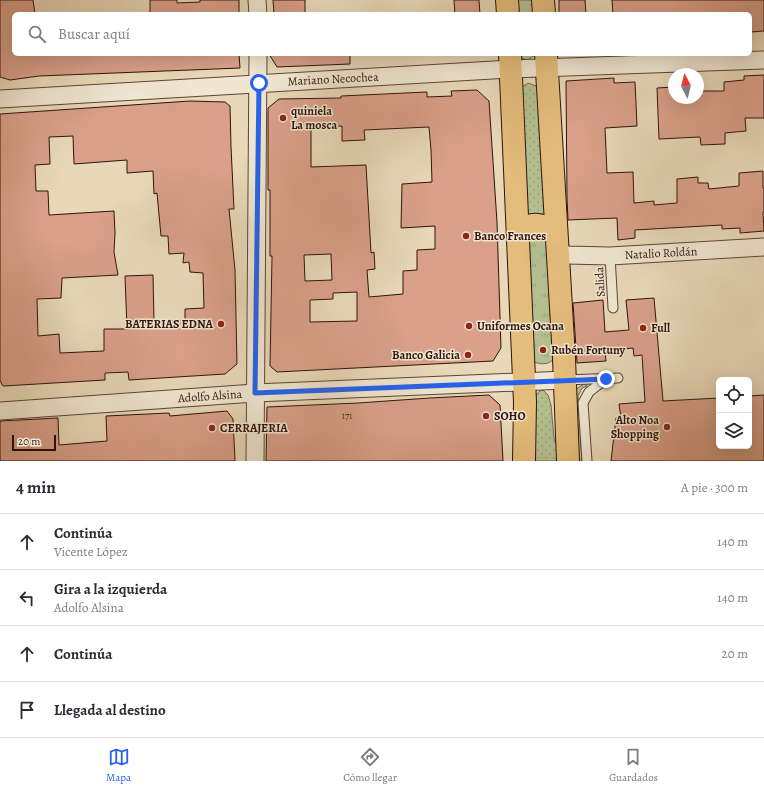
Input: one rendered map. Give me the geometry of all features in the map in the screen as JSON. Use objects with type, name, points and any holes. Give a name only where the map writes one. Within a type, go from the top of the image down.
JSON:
[{"type":"main road","points":[[507,0],[508,12]]},
{"type":"main road","points":[[543,0],[544,12]]},
{"type":"main road","points":[[546,61],[565,380],[568,461]]},
{"type":"main road","points":[[510,62],[525,381],[524,461]]},
{"type":"main road","points":[[518,235],[522,229],[528,226],[544,226],[557,242]]},
{"type":"street","points":[[257,0],[258,12]]},
{"type":"street","points":[[254,461],[259,83],[258,56]]},
{"type":"street","name":"Mariano Necochea","points":[[0,99],[259,83],[510,62],[764,60]]},
{"type":"street","name":"Natalio Roldán","points":[[557,242],[567,255],[610,256],[764,247]]},
{"type":"street","name":"Adolfo Alsina","points":[[0,411],[255,393],[565,380]]},
{"type":"lane","name":"Salida","points":[[610,256],[613,308]]},
{"type":"lane","points":[[565,380],[618,378]]},
{"type":"lane","points":[[587,461],[583,403],[589,392],[606,379]]},
{"type":"green space","points":[[512,0],[536,0],[537,12],[513,12]]},
{"type":"green space","points":[[518,56],[533,56],[528,60],[520,58]]},
{"type":"green space","points":[[528,83],[536,86],[540,93],[548,223],[524,225],[522,87]]},
{"type":"green space","points":[[529,235],[546,235],[557,356],[546,364],[533,362]]},
{"type":"green space","points":[[586,383],[587,386],[582,388],[578,396],[582,461],[578,461],[576,390]]},
{"type":"green space","points":[[543,390],[548,395],[551,405],[554,439],[559,449],[560,461],[535,461],[533,399],[538,392]]},
{"type":"building","points":[[0,0],[33,0],[35,12],[12,12],[12,56],[239,56],[240,68],[39,76],[10,80],[0,77]]},
{"type":"building","points":[[150,0],[177,0],[177,3],[200,2],[200,0],[239,0],[239,12],[150,12]]},
{"type":"building","points":[[273,0],[305,0],[305,12],[274,12]]},
{"type":"building","points":[[454,0],[479,0],[480,12],[455,12]]},
{"type":"building","points":[[559,0],[585,0],[586,12],[559,12]]},
{"type":"building","points":[[612,0],[764,0],[764,31],[752,32],[752,12],[613,12]]},
{"type":"building","points":[[270,56],[350,56],[350,64],[277,67]]},
{"type":"building","points":[[764,75],[764,118],[745,118],[746,131],[725,133],[725,144],[701,145],[700,137],[659,139],[657,88],[668,87],[668,104],[704,104],[704,91],[724,91],[724,82],[744,80],[744,76]]},
{"type":"building","points":[[614,78],[614,83],[635,82],[637,126],[605,128],[607,173],[633,172],[634,203],[654,201],[654,205],[677,203],[677,179],[698,177],[698,183],[708,183],[709,189],[739,186],[739,173],[763,171],[764,231],[740,233],[740,228],[722,229],[722,225],[635,230],[635,238],[618,240],[617,218],[568,220],[566,81]]},
{"type":"building","points":[[477,90],[489,101],[497,222],[501,348],[493,361],[277,372],[270,366],[272,256],[270,256],[270,190],[268,190],[268,108],[279,99],[341,98],[341,96],[427,92],[427,97],[452,96],[451,91]],"holes":[[[342,126],[342,141],[365,140],[364,130],[429,127],[432,182],[402,184],[401,228],[435,226],[435,249],[417,250],[417,270],[403,271],[403,294],[369,297],[367,270],[375,269],[374,252],[371,253],[366,165],[311,167],[311,128]],[[331,254],[332,280],[305,281],[304,255]],[[357,292],[357,321],[310,322],[310,300],[333,299],[333,293]]]},
{"type":"building","points":[[190,101],[225,102],[230,106],[234,209],[229,209],[235,270],[237,364],[225,374],[129,380],[128,372],[105,373],[105,380],[3,386],[0,381],[0,114]],"holes":[[[73,136],[74,164],[127,160],[127,173],[153,171],[154,194],[157,193],[161,236],[168,236],[169,254],[184,253],[183,263],[189,262],[190,272],[203,273],[204,308],[185,309],[185,320],[154,322],[153,275],[125,276],[127,329],[104,329],[104,351],[60,353],[59,334],[38,336],[37,299],[61,298],[62,278],[118,275],[114,252],[114,211],[49,215],[48,191],[36,191],[35,165],[50,164],[49,137]]]},
{"type":"building","name":"Alto Noa Shopping","points":[[654,298],[663,401],[716,398],[716,449],[752,449],[752,396],[764,395],[764,461],[611,461],[616,418],[621,418],[619,404],[645,402],[642,355],[634,356],[633,348],[605,351],[606,361],[577,363],[573,303],[603,300],[605,332],[629,330],[626,300]]},
{"type":"building","points":[[489,395],[500,405],[503,461],[266,461],[267,407]]},
{"type":"building","points":[[227,411],[233,419],[235,461],[0,461],[0,421],[58,418],[59,445],[107,441],[106,416],[169,413],[170,416]]},
{"type":"place","name":"quiniela La mosca","points":[[283,118]]},
{"type":"place","name":"Banco Frances","points":[[466,236]]},
{"type":"place","name":"BATERIAS EDNA","points":[[221,324]]},
{"type":"place","name":"Uniformes Ocana","points":[[469,326]]},
{"type":"place","name":"Full","points":[[643,328]]},
{"type":"place","name":"Rubén Fortuny","points":[[543,350]]},
{"type":"place","name":"Banco Galicia","points":[[468,355]]},
{"type":"place","name":"SOHO","points":[[486,416]]},
{"type":"place","name":"Alto Noa Shopping","points":[[667,427]]},
{"type":"place","name":"CERRAJERIA","points":[[212,428]]},
{"type":"route","points":[[259,83],[255,393],[525,381],[606,379]]}]
